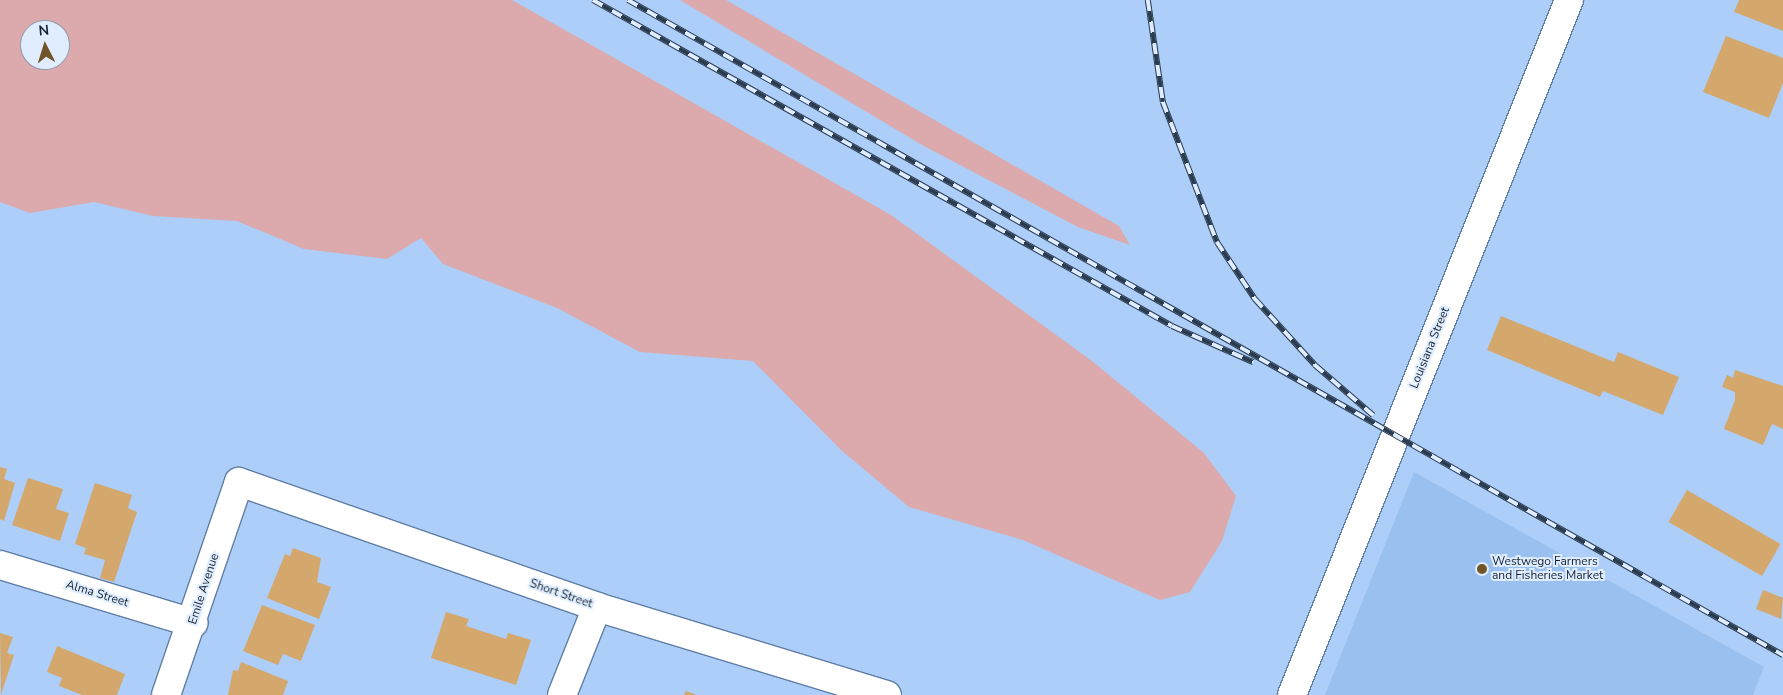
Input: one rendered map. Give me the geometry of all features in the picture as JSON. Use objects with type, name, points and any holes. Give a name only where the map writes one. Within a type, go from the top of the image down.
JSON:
[{"type":"street","name":"Louisiana Street","points":[[1292,695],[1569,0]]},
{"type":"street","name":"Short Street","points":[[239,482],[597,607],[887,695]]},
{"type":"street","name":"Emile Avenue","points":[[166,695],[193,623],[239,482]]},
{"type":"street","name":"Alma Street","points":[[0,565],[193,623]]},
{"type":"street","points":[[562,695],[597,607]]},
{"type":"shaded area","points":[[0,0],[512,0],[891,215],[1092,361],[1204,453],[1236,496],[1222,541],[1190,592],[1160,600],[1023,540],[909,507],[841,450],[753,361],[640,352],[557,308],[443,264],[421,238],[387,259],[304,249],[237,221],[153,216],[94,202],[30,213],[0,202]]},
{"type":"shaded area","points":[[680,0],[726,0],[1119,226],[1130,245],[1078,227],[922,145]]},
{"type":"shaded area","name":"Westwego Farmers and Fisheries Market","points":[[1414,472],[1764,667],[1753,695],[1325,695]]},
{"type":"building","points":[[1739,0],[1783,0],[1783,31],[1734,12]]},
{"type":"building","points":[[1726,36],[1783,58],[1783,83],[1769,118],[1703,92]]},
{"type":"building","points":[[1501,316],[1614,362],[1618,352],[1679,377],[1663,415],[1603,391],[1600,397],[1487,350]]},
{"type":"building","points":[[1735,370],[1783,386],[1783,429],[1772,424],[1763,445],[1724,429],[1735,400],[1735,392],[1722,387],[1727,375],[1733,378]]},
{"type":"building","points":[[0,467],[7,469],[4,479],[15,483],[4,521],[0,519]]},
{"type":"building","points":[[28,478],[63,489],[56,509],[69,513],[60,541],[12,525]]},
{"type":"building","points":[[95,483],[132,495],[128,508],[137,512],[114,582],[100,578],[105,560],[84,554],[86,548],[75,544]]},
{"type":"building","points":[[1687,490],[1781,544],[1762,576],[1668,522]]},
{"type":"building","points":[[293,548],[321,558],[317,582],[331,587],[319,619],[267,598],[285,554],[290,556]]},
{"type":"building","points":[[1763,590],[1783,598],[1781,619],[1756,609]]},
{"type":"building","points":[[262,605],[315,625],[301,661],[283,654],[278,665],[243,651]]},
{"type":"building","points":[[446,612],[469,619],[466,626],[506,639],[508,633],[531,640],[516,685],[431,658]]},
{"type":"building","points":[[0,633],[13,637],[7,653],[14,655],[1,695]]},
{"type":"building","points":[[57,646],[125,674],[117,695],[82,695],[59,686],[62,678],[47,672]]},
{"type":"building","points":[[241,662],[288,681],[283,695],[228,695],[233,670],[238,671]]},
{"type":"building","points":[[686,691],[697,695],[684,695]]},
{"type":"railway","points":[[593,0],[1172,326],[1253,362]]},
{"type":"railway","points":[[628,0],[1783,655]]},
{"type":"railway","points":[[1148,0],[1163,102],[1217,242],[1255,299],[1315,365],[1373,415]]},
{"type":"place","name":"Westwego Farmers and Fisheries Market","points":[[1482,569]]}]
